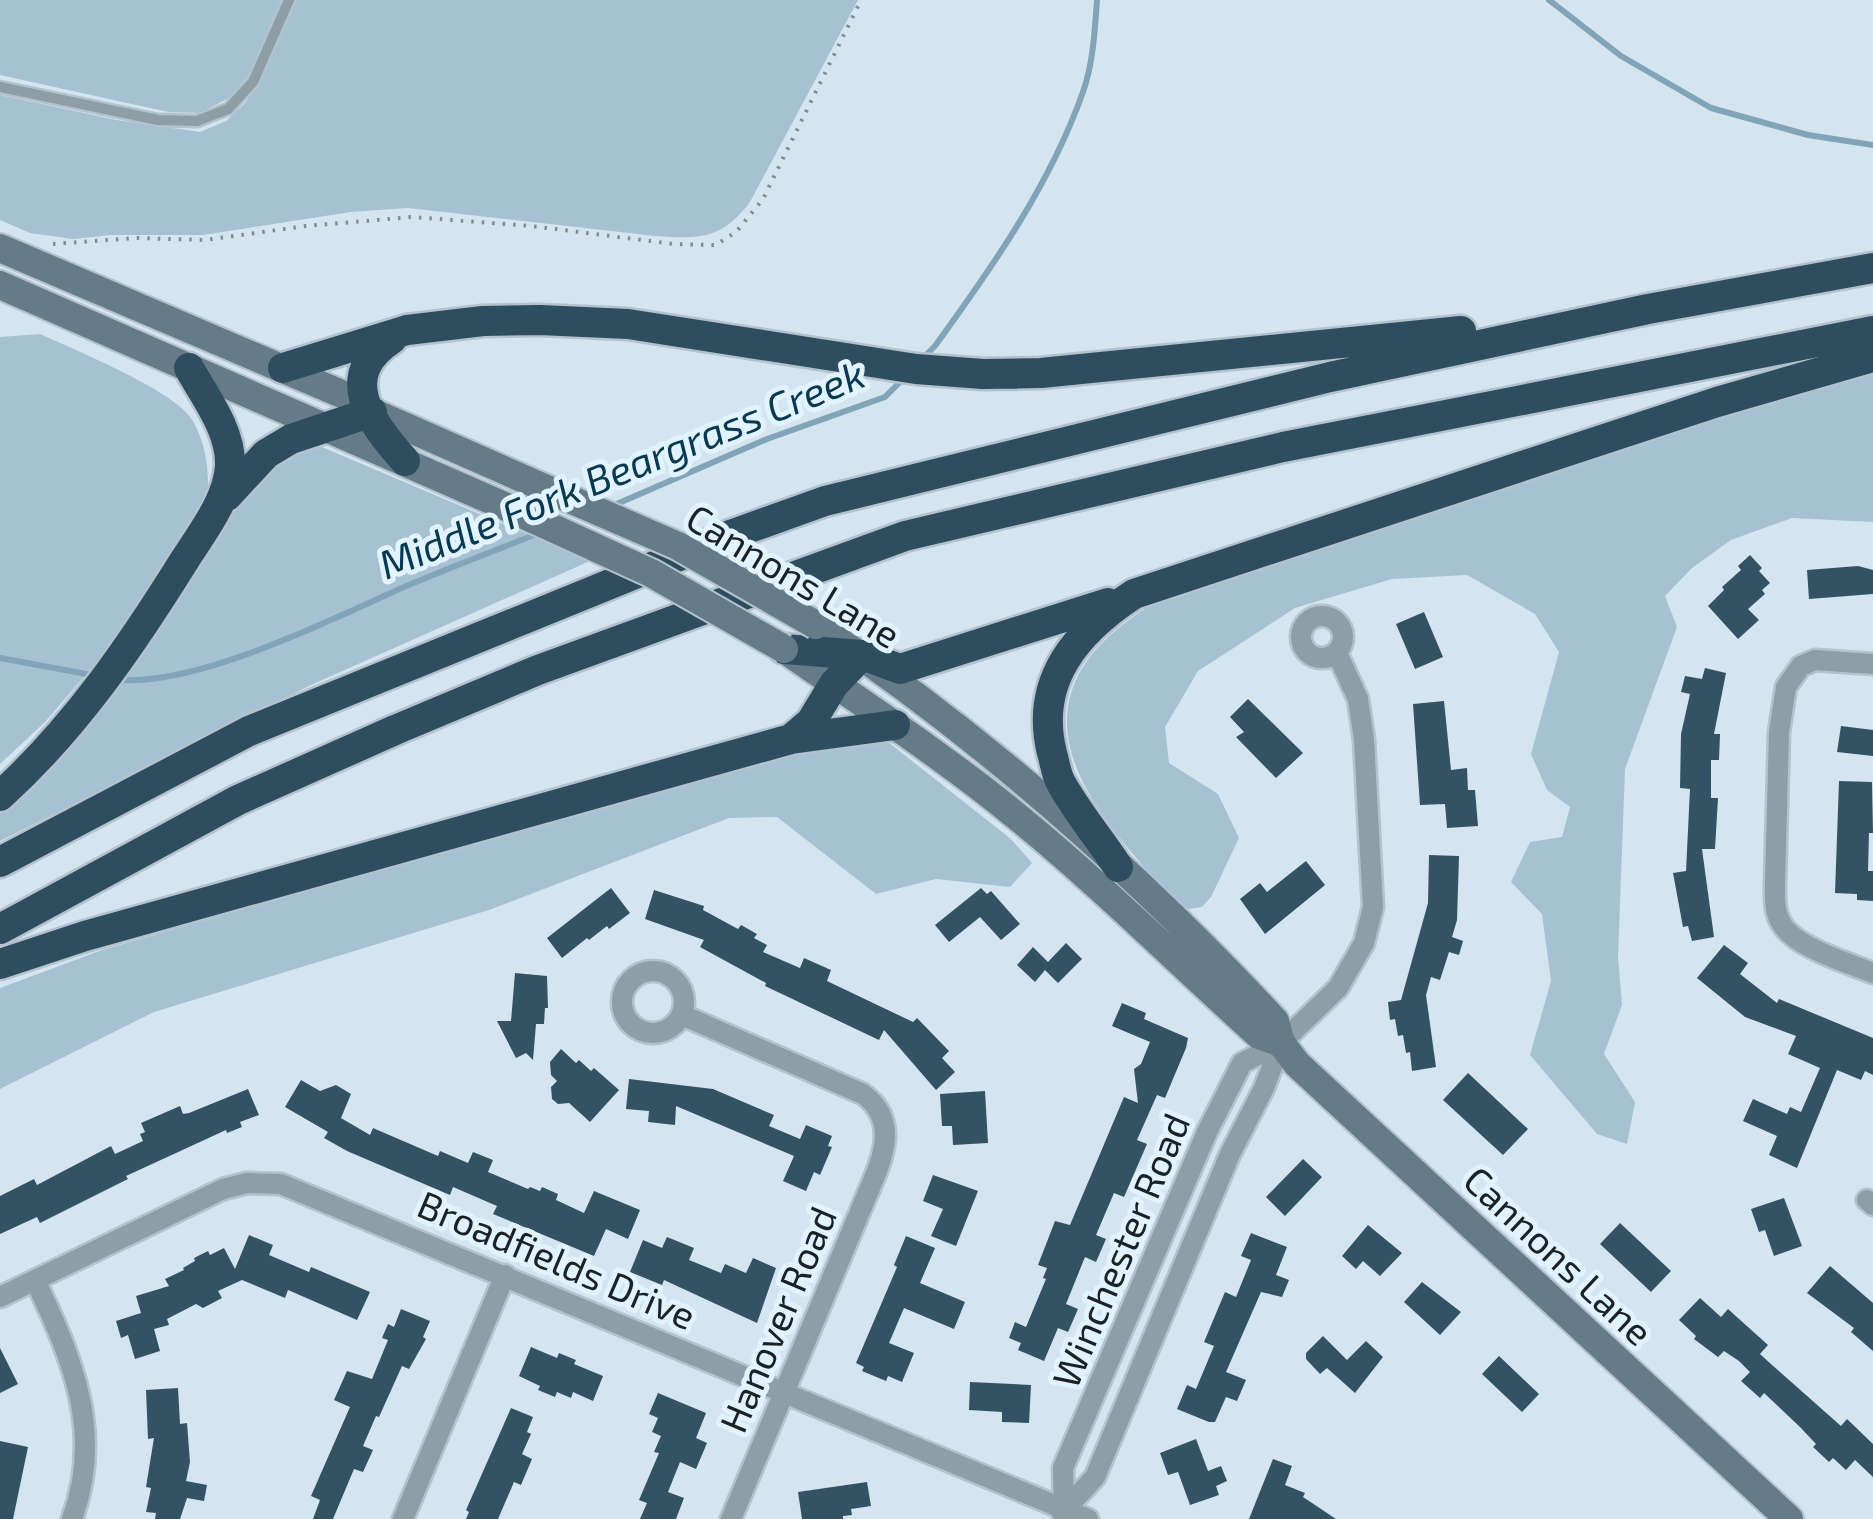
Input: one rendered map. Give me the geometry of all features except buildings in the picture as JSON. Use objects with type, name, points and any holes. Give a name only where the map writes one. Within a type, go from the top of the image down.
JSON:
[{"type":"highway","points":[[0,862],[249,731],[714,541],[825,501],[1330,377],[1648,309],[1873,268]]},
{"type":"highway","points":[[283,368],[407,330],[483,321],[600,322],[834,358],[983,374],[1338,346],[1648,309]]},
{"type":"highway","points":[[405,462],[385,438],[361,394],[361,376],[382,346],[407,330]]},
{"type":"highway","points":[[0,929],[238,800],[413,722],[538,670],[905,536],[1283,447],[1873,331]]},
{"type":"highway","points":[[784,649],[862,655],[900,669],[1717,402],[1873,357]]},
{"type":"highway","points":[[189,368],[228,444],[230,470],[215,511]]},
{"type":"highway","points":[[0,796],[69,725],[120,661],[215,511],[266,454],[291,439],[372,412]]},
{"type":"highway","points":[[1115,876],[1059,780],[1047,732],[1048,696],[1066,658],[1089,628],[1134,594]]},
{"type":"highway","points":[[791,739],[810,722],[834,684],[862,655]]},
{"type":"highway","points":[[0,964],[85,936],[791,739],[894,725]]},
{"type":"main road","name":"Cannons Lane","points":[[0,248],[344,394],[372,412],[678,546],[816,624],[862,655],[1001,759],[1115,876],[1275,1021],[1281,1044],[1297,1064],[1789,1519]]},
{"type":"main road","name":"Cannons Lane","points":[[0,285],[651,573],[784,649],[1018,817],[1115,876]]},
{"type":"street","name":"Winchester Road","points":[[1062,1514],[1064,1468],[1207,1132],[1242,1063],[1281,1044],[1338,988],[1364,943],[1374,907],[1364,740],[1358,699],[1337,653]]},
{"type":"street","points":[[1873,664],[1815,660],[1792,674],[1786,687],[1779,732],[1775,883],[1776,908],[1787,932],[1873,974]]},
{"type":"street","name":"Hanover Road","points":[[682,1015],[864,1094],[885,1121],[885,1144],[731,1519]]},
{"type":"street","name":"Winchester Road","points":[[1062,1514],[1095,1477],[1208,1204],[1281,1044]]},
{"type":"street","name":"Broadfields Drive","points":[[0,1297],[223,1190],[264,1182],[303,1191],[785,1392],[1062,1514],[1088,1519]]},
{"type":"street","points":[[1181,1194],[1208,1204]]},
{"type":"street","points":[[402,1519],[506,1275]]},
{"type":"street","points":[[35,1280],[65,1344],[81,1398],[84,1456],[72,1519]]},
{"type":"street","points":[[1126,1324],[1155,1334]]},
{"type":"lane","points":[[0,87],[158,120],[198,121],[228,109],[253,82],[289,0]]},
{"type":"path","points":[[47,243],[135,238],[205,240],[412,217],[716,245],[736,232],[763,200],[861,0]]},
{"type":"shaded area","points":[[0,0],[282,0],[250,74],[229,98],[200,113],[168,112],[0,75]]},
{"type":"shaded area","points":[[295,0],[858,0],[750,202],[729,224],[697,237],[655,236],[408,208],[351,212],[203,235],[73,239],[30,233],[0,220],[0,95],[117,120],[200,132],[226,121],[246,102],[267,66]]},
{"type":"shaded area","points":[[40,334],[123,372],[183,410],[193,421],[204,448],[208,496],[112,644],[45,722],[0,764],[0,337]]},
{"type":"shaded area","points":[[1873,373],[1873,522],[1792,518],[1731,540],[1692,568],[1665,596],[1677,627],[1625,769],[1618,957],[1622,1005],[1604,1054],[1635,1102],[1627,1144],[1597,1134],[1530,1055],[1551,981],[1542,914],[1511,882],[1530,842],[1562,837],[1570,807],[1547,790],[1531,754],[1559,652],[1535,614],[1467,575],[1392,579],[1295,608],[1198,671],[1165,727],[1169,763],[1218,794],[1239,838],[1211,897],[1202,907],[1182,910],[1110,826],[1089,794],[1074,761],[1067,727],[1071,693],[1096,650],[1153,603],[1721,414]]},
{"type":"shaded area","points":[[322,447],[590,561],[311,685],[0,841],[0,813],[55,762],[82,728],[255,480],[287,457]]},
{"type":"shaded area","points":[[888,742],[1011,839],[1032,863],[1010,887],[936,879],[876,894],[777,817],[729,818],[489,910],[154,1012],[0,1089],[0,988],[102,950],[659,790],[837,744]]},
{"type":"waterway","name":"Middle Fork Beargrass Creek","points":[[920,361],[935,346],[999,255],[1054,160],[1086,81],[1097,0]]},
{"type":"waterway","name":"Middle Fork Beargrass Creek","points":[[1549,0],[1621,56],[1711,108],[1808,135],[1873,145]]},
{"type":"waterway","name":"Middle Fork Beargrass Creek","points":[[612,506],[767,439],[885,397],[905,377]]},
{"type":"waterway","name":"Middle Fork Beargrass Creek","points":[[114,679],[146,680],[221,663],[539,533]]},
{"type":"waterway","name":"Middle Fork Beargrass Creek","points":[[0,658],[97,676]]}]
